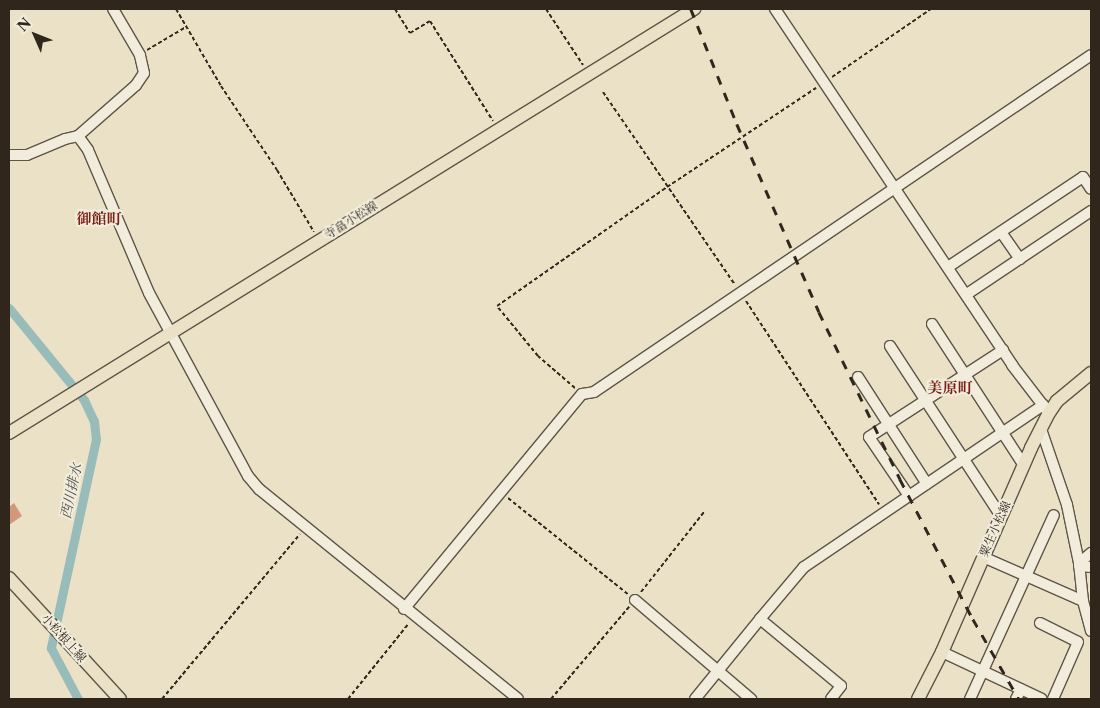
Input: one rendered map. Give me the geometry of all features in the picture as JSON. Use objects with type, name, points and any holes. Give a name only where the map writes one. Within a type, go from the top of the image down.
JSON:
[{"type":"main road","name":"寺畠小松線","points":[[9,433],[694,9]]},
{"type":"main road","name":"粟生小松線","points":[[918,699],[942,652],[1041,429],[1046,409],[1091,373]]},
{"type":"main road","name":"小松根上線","points":[[9,578],[120,699]]},
{"type":"street","points":[[9,155],[27,155],[65,139],[78,136],[136,85],[144,73],[140,54],[113,9]]},
{"type":"street","points":[[695,699],[804,567],[1003,432],[1046,409],[1003,350],[775,9]]},
{"type":"street","points":[[404,609],[502,494],[582,394],[594,392],[1091,54]]},
{"type":"street","points":[[78,136],[88,150],[149,293],[248,476],[259,489],[404,609],[518,699]]},
{"type":"street","points":[[948,267],[1083,177],[1091,189]]},
{"type":"street","points":[[967,294],[1091,211]]},
{"type":"street","points":[[1001,232],[1020,259]]},
{"type":"street","points":[[932,324],[1024,464]]},
{"type":"street","points":[[890,346],[1001,516]]},
{"type":"street","points":[[909,496],[870,436],[1003,350]]},
{"type":"street","points":[[858,376],[926,484]]},
{"type":"street","points":[[1041,429],[1067,505],[1079,564],[1087,591],[1083,601],[1091,630]]},
{"type":"street","points":[[970,699],[984,672],[1054,515]]},
{"type":"street","points":[[1079,564],[1091,553]]},
{"type":"street","points":[[983,557],[1083,601]]},
{"type":"street","points":[[1079,564],[1091,567]]},
{"type":"street","points":[[635,600],[752,699]]},
{"type":"street","points":[[760,619],[841,686],[831,699]]},
{"type":"street","points":[[1040,623],[1078,642],[1053,699]]},
{"type":"street","points":[[942,652],[1042,699]]},
{"type":"street","points":[[1016,699],[1021,689]]},
{"type":"path","points":[[176,9],[319,240]]},
{"type":"path","points":[[395,9],[410,33],[430,21],[498,129]]},
{"type":"path","points":[[546,9],[588,73]]},
{"type":"path","points":[[582,394],[538,356],[497,306],[667,187],[931,9]]},
{"type":"path","points":[[140,54],[186,26]]},
{"type":"path","points":[[502,494],[635,600]]},
{"type":"path","points":[[551,699],[635,600],[704,512]]},
{"type":"path","points":[[162,699],[305,527]]},
{"type":"path","points":[[348,699],[415,616]]},
{"type":"building","points":[[14,503],[22,516],[9,525],[9,507]]},
{"type":"waterway","name":"西川排水","points":[[9,308],[84,400],[94,421],[96,439],[51,648],[78,699]]},
{"type":"railway","points":[[691,9],[737,124],[819,312],[900,479],[973,619],[1019,699]]},
{"type":"district","name":"御館町","points":[[99,219]]},
{"type":"district","name":"美原町","points":[[950,388]]}]
